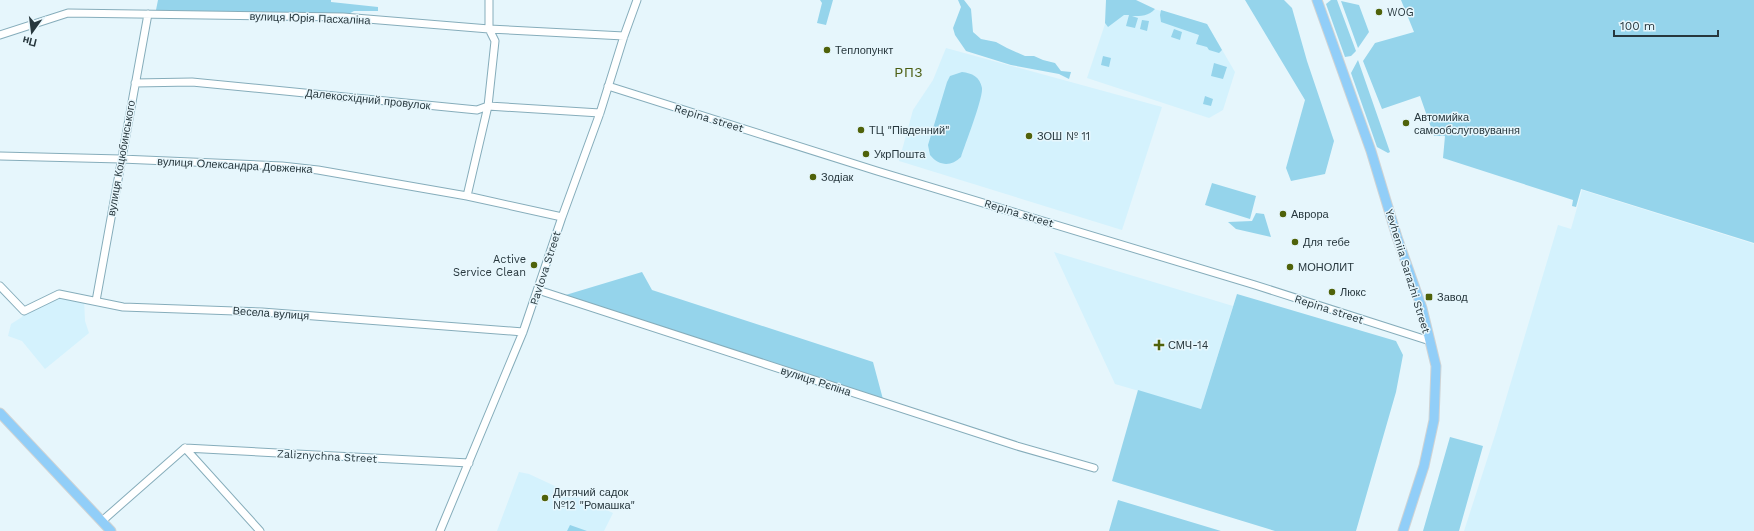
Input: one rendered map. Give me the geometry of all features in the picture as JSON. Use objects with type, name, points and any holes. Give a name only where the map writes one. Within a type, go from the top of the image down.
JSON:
[{"type":"main road","name":"Yevheniia Sarazhi Street","points":[[1317,0],[1371,151],[1397,237],[1422,308],[1436,366],[1434,420],[1424,466],[1403,531]]},
{"type":"main road","points":[[0,413],[111,531]]},
{"type":"street","points":[[467,196],[488,106],[495,41],[489,29],[489,0]]},
{"type":"street","name":"Pavlova Street","points":[[440,531],[523,332],[562,217],[600,113],[637,0]]},
{"type":"street","name":"вулиця Юрія Пасхаліна","points":[[0,35],[68,13],[343,17],[489,29],[624,36]]},
{"type":"street","name":"вулиця Коцюбинського","points":[[96,302],[148,14]]},
{"type":"street","name":"Далекосхідний провулок","points":[[135,83],[192,82],[477,110],[488,106],[600,113]]},
{"type":"street","name":"Repina street","points":[[608,86],[877,170],[1269,289],[1430,341]]},
{"type":"street","name":"вулиця Олександра Довженка","points":[[0,156],[121,159],[282,166],[311,169],[467,196],[562,217]]},
{"type":"street","name":"Весела вулиця","points":[[0,286],[24,311],[59,294],[123,307],[255,311],[523,332]]},
{"type":"street","name":"вулиця Рєпіна","points":[[538,290],[1017,446],[1094,468]]},
{"type":"street","points":[[102,521],[184,448],[260,531]]},
{"type":"street","name":"Zaliznychna Street","points":[[184,448],[469,463]]},
{"type":"shaded area","points":[[158,0],[331,0],[331,2],[378,7],[378,11],[354,11],[343,17],[155,15]]},
{"type":"shaded area","points":[[820,0],[833,0],[826,25],[817,23],[822,3]]},
{"type":"shaded area","points":[[958,0],[964,0],[971,9],[973,32],[981,39],[996,42],[1025,56],[1034,56],[1055,63],[1061,71],[1071,72],[1069,79],[1059,74],[1011,65],[966,51],[955,35],[953,28],[961,7]]},
{"type":"shaded area","points":[[1106,0],[1136,0],[1155,9],[1142,16],[1132,16],[1138,18],[1135,28],[1126,26],[1129,15],[1124,15],[1108,27],[1105,23]]},
{"type":"shaded area","points":[[1113,0],[1122,0],[1207,24],[1235,72],[1223,110],[1209,118],[1087,78]]},
{"type":"shaded area","points":[[1245,0],[1284,0],[1292,8],[1307,61],[1334,141],[1325,174],[1291,181],[1286,168],[1305,100]]},
{"type":"shaded area","points":[[1331,0],[1337,0],[1356,51],[1351,56],[1345,57],[1326,4]]},
{"type":"shaded area","points":[[1401,0],[1754,0],[1754,243],[1581,189],[1576,207],[1572,206],[1573,200],[1443,158],[1445,136],[1434,136],[1420,96],[1382,109],[1363,61],[1375,43],[1414,32]]},
{"type":"shaded area","points":[[1341,1],[1359,5],[1369,32],[1358,48]]},
{"type":"shaded area","points":[[1161,10],[1207,24],[1222,50],[1219,53],[1209,50],[1207,47],[1196,44],[1199,35],[1161,22]]},
{"type":"shaded area","points":[[1142,20],[1149,21],[1147,31],[1140,29]]},
{"type":"shaded area","points":[[1174,29],[1182,32],[1180,40],[1171,37]]},
{"type":"shaded area","name":"ЗОШ № 11","points":[[946,48],[1162,107],[1122,230],[899,161],[913,110],[933,80]]},
{"type":"shaded area","points":[[1103,56],[1111,58],[1109,67],[1101,65]]},
{"type":"shaded area","points":[[1358,60],[1390,152],[1388,153],[1377,147],[1351,73]]},
{"type":"shaded area","points":[[1214,63],[1227,67],[1223,79],[1211,76]]},
{"type":"shaded area","points":[[962,72],[969,73],[977,78],[981,84],[982,94],[961,157],[949,164],[945,164],[937,161],[930,155],[928,145],[947,82],[950,76]]},
{"type":"shaded area","points":[[1205,96],[1213,99],[1211,106],[1203,104]]},
{"type":"shaded area","points":[[1212,183],[1256,196],[1250,219],[1205,205]]},
{"type":"shaded area","points":[[1582,190],[1754,244],[1754,531],[1464,531],[1496,432],[1558,225],[1571,229]]},
{"type":"shaded area","points":[[1256,213],[1264,214],[1271,237],[1236,229],[1228,222],[1252,221]]},
{"type":"shaded area","name":"СМЧ-14","points":[[1054,252],[1233,306],[1201,409],[1115,384]]},
{"type":"shaded area","points":[[642,272],[652,290],[873,362],[884,403],[559,297]]},
{"type":"shaded area","points":[[59,294],[84,299],[85,321],[89,333],[45,369],[22,341],[8,336],[11,324],[22,317],[24,311]]},
{"type":"shaded area","points":[[1237,294],[1396,341],[1403,355],[1396,392],[1356,531],[1275,531],[1112,481],[1138,390],[1201,409]]},
{"type":"shaded area","points":[[1450,437],[1483,446],[1459,531],[1423,531]]},
{"type":"shaded area","name":"Дитячий садок №12 \"Ромашка\"","points":[[519,472],[529,474],[613,513],[604,531],[497,531]]},
{"type":"shaded area","points":[[1118,500],[1221,531],[1109,531]]},
{"type":"shaded area","points":[[570,525],[587,531],[567,531]]},
{"type":"place","name":"WOG","points":[[1379,12]]},
{"type":"place","name":"Теплопункт","points":[[827,50]]},
{"type":"place","name":"Автомийка самообслуговування","points":[[1406,123]]},
{"type":"place","name":"ТЦ \"Південний\"","points":[[861,130]]},
{"type":"place","name":"ЗОШ № 11","points":[[1029,136]]},
{"type":"place","name":"УкрПошта","points":[[866,154]]},
{"type":"place","name":"Зодіак","points":[[813,177]]},
{"type":"place","name":"Аврора","points":[[1283,214]]},
{"type":"place","name":"Для тебе","points":[[1295,242]]},
{"type":"place","name":"Active Service Clean","points":[[534,265]]},
{"type":"place","name":"МОНОЛИТ","points":[[1290,267]]},
{"type":"place","name":"Люкс","points":[[1332,292]]},
{"type":"place","name":"Завод","points":[[1429,297]]},
{"type":"place","name":"СМЧ-14","points":[[1159,345]]},
{"type":"place","name":"Дитячий садок №12 \"Ромашка\"","points":[[545,498]]},
{"type":"district","name":"РПЗ","points":[[909,72]]}]
